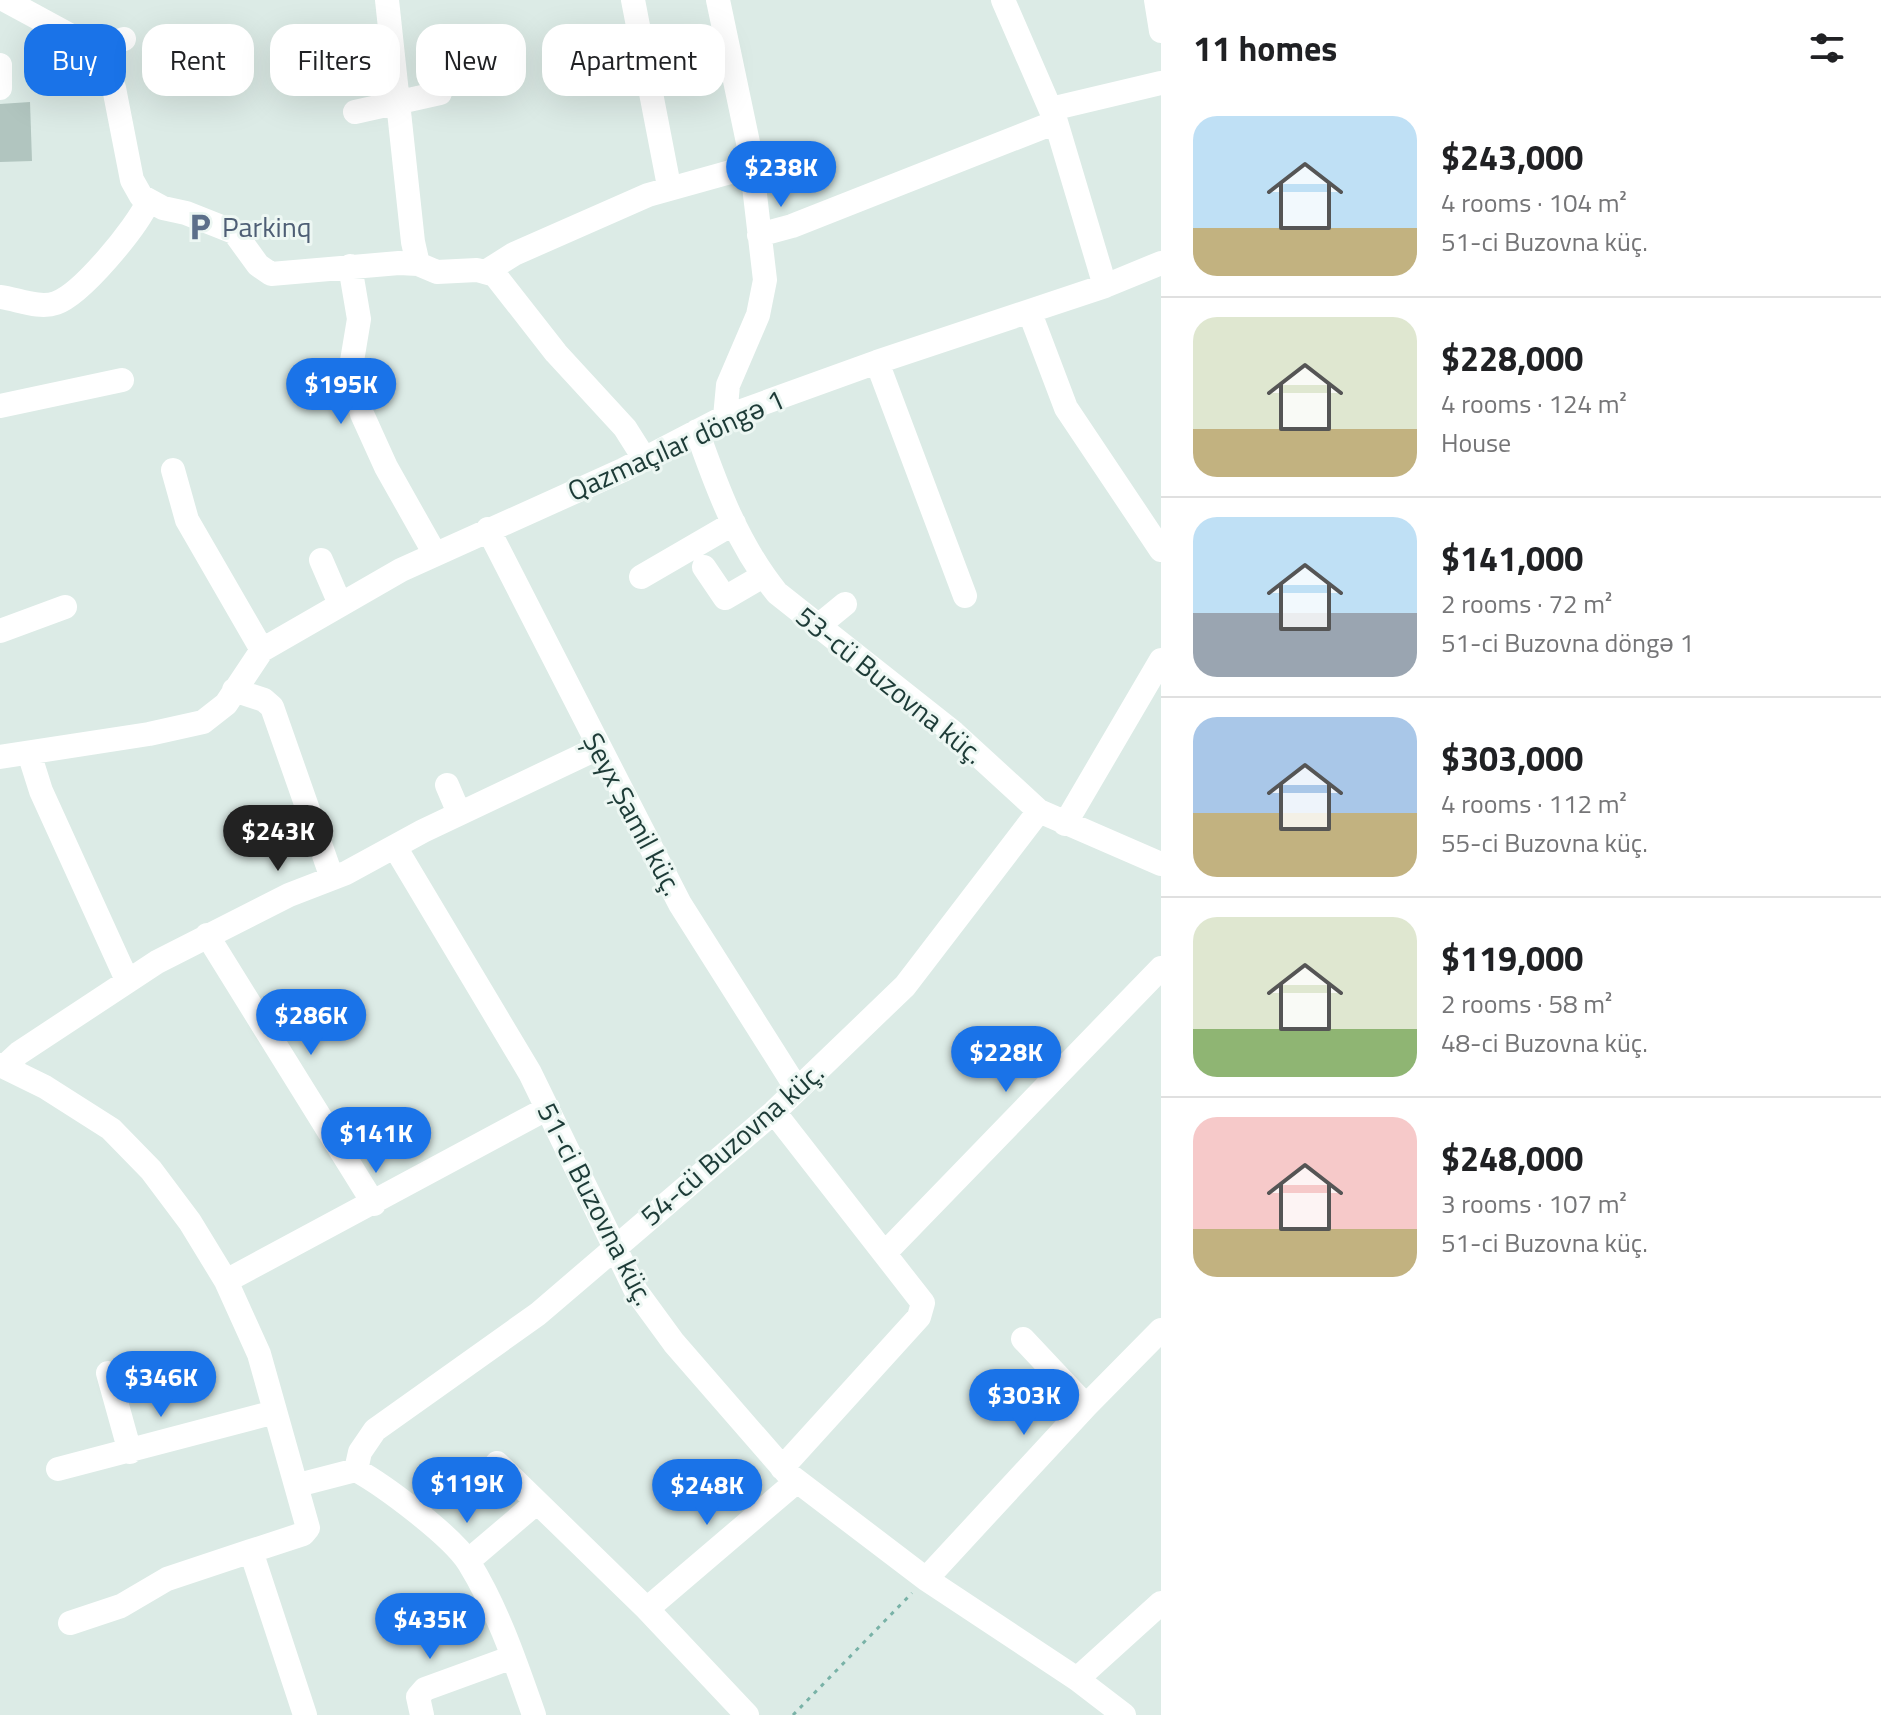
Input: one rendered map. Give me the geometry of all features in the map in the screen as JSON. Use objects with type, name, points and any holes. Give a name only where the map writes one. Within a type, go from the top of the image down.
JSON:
[{"type":"street","points":[[5,0],[48,24]]},
{"type":"street","points":[[387,0],[413,242],[418,264]]},
{"type":"street","points":[[633,0],[669,186]]},
{"type":"street","points":[[718,0],[752,166],[764,295],[728,385],[725,417]]},
{"type":"street","points":[[1003,0],[1053,116],[1105,286]]},
{"type":"street","points":[[0,65],[0,88]]},
{"type":"street","points":[[759,235],[792,226],[1053,116],[1161,83]]},
{"type":"street","points":[[126,86],[132,180],[148,202],[234,232],[258,265],[271,274],[350,266],[418,264],[437,272],[487,271],[514,254],[669,186],[752,166]]},
{"type":"street","points":[[355,112],[426,96]]},
{"type":"street","points":[[0,297],[48,305],[64,299],[126,239],[148,202]]},
{"type":"street","name":"Qazmaçılar döngə 1","points":[[0,757],[203,722],[221,711],[262,650],[435,554],[644,458],[725,417],[877,362],[1030,313],[1161,263]]},
{"type":"street","points":[[350,266],[359,319],[351,367],[362,414],[386,467],[435,554]]},
{"type":"street","points":[[487,271],[505,284],[556,353],[625,428],[644,458]]},
{"type":"street","points":[[1030,313],[1066,408],[1161,550]]},
{"type":"street","points":[[877,362],[965,596]]},
{"type":"street","points":[[0,406],[122,380]]},
{"type":"street","name":"53-cü Buzovna küç.","points":[[697,431],[734,523],[763,576],[777,593],[954,733],[1039,811],[1161,864]]},
{"type":"street","points":[[173,470],[187,520],[262,650]]},
{"type":"street","points":[[641,577],[734,523]]},
{"type":"street","name":"Şeyx Şamil küç.","points":[[488,529],[680,904],[797,1089]]},
{"type":"street","points":[[321,560],[340,604]]},
{"type":"street","points":[[704,567],[725,598],[763,576]]},
{"type":"street","points":[[817,627],[845,604]]},
{"type":"street","points":[[0,631],[65,607]]},
{"type":"street","points":[[1065,824],[1161,660]]},
{"type":"street","points":[[234,690],[264,700],[272,707],[332,878]]},
{"type":"street","points":[[70,1623],[121,1606],[167,1579],[303,1534],[308,1528],[259,1354],[226,1281],[171,1195],[133,1150],[92,1114],[2,1066],[127,980],[207,935],[332,878],[459,813],[598,748]]},
{"type":"street","points":[[29,753],[41,791],[127,980]]},
{"type":"street","points":[[447,785],[459,813]]},
{"type":"street","name":"54-cü Buzovna küç.","points":[[356,1470],[360,1452],[375,1430],[521,1328],[774,1112],[905,986],[1039,811]]},
{"type":"street","name":"51-ci Buzovna küç.","points":[[395,847],[548,1108],[615,1247],[656,1320],[790,1475],[926,1579],[1077,1679],[1124,1715]]},
{"type":"street","points":[[207,935],[374,1204]]},
{"type":"street","points":[[885,1253],[1161,968]]},
{"type":"street","points":[[226,1281],[548,1108]]},
{"type":"street","points":[[647,1609],[790,1475],[919,1317],[923,1303],[920,1295],[774,1112]]},
{"type":"street","points":[[1023,1339],[1086,1406]]},
{"type":"street","points":[[926,1579],[1086,1406],[1156,1345]]},
{"type":"street","points":[[108,1373],[130,1452]]},
{"type":"street","points":[[58,1469],[275,1412]]},
{"type":"street","points":[[497,1463],[647,1609],[747,1715]]},
{"type":"street","points":[[298,1485],[356,1470],[456,1546],[468,1561],[513,1657],[534,1715]]},
{"type":"street","points":[[468,1561],[536,1503]]},
{"type":"street","points":[[251,1551],[305,1715]]},
{"type":"street","points":[[1077,1679],[1161,1603]]},
{"type":"street","points":[[422,1715],[418,1697],[425,1689],[513,1657]]},
{"type":"path","points":[[793,1715],[926,1579]]},
{"type":"building","points":[[30,102],[32,161],[0,162],[0,104]]},
{"type":"place","name":"Parkinq","points":[[200,227]]}]
